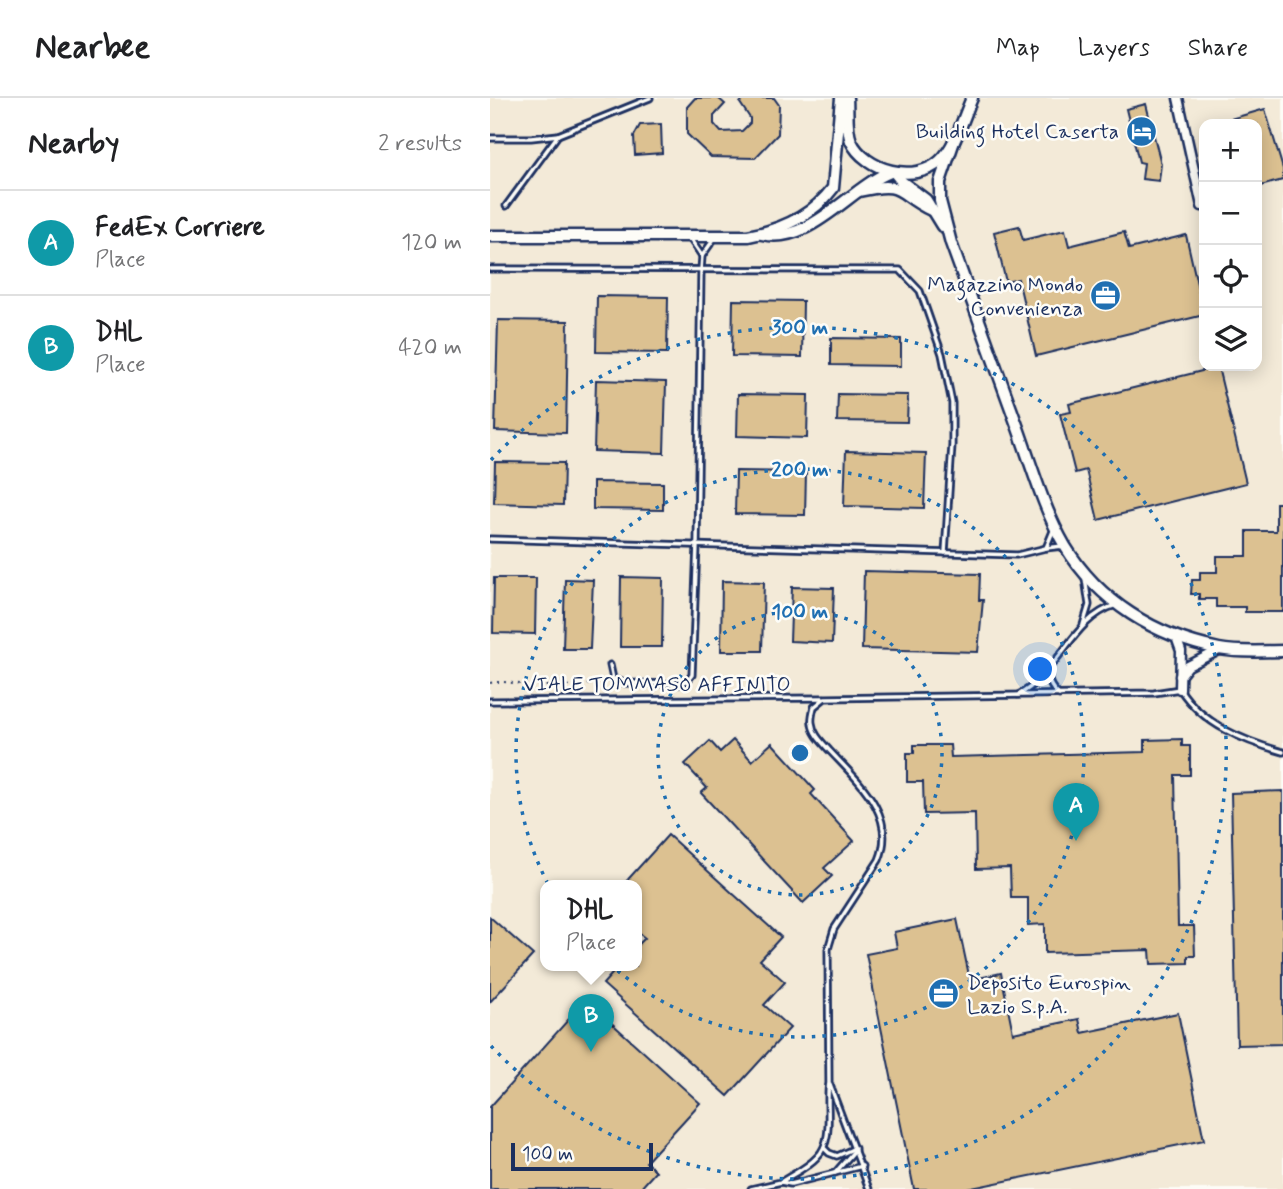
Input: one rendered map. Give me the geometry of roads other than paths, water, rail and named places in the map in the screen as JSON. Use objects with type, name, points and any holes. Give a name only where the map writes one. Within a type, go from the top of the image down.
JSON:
[{"type":"street","points":[[762,234],[806,215],[825,199],[833,188],[841,98]]},
{"type":"street","points":[[847,98],[850,139],[856,150],[892,172],[926,200],[951,243]]},
{"type":"street","points":[[972,98],[940,182],[940,201],[951,243],[1054,524],[1065,546],[1083,572],[1116,604],[1153,627],[1176,637],[1221,649],[1283,651]]},
{"type":"street","points":[[1178,98],[1199,192]]},
{"type":"street","points":[[490,236],[773,236],[793,233],[818,222],[869,182],[892,172],[911,174],[928,171],[942,159],[954,141]]},
{"type":"street","points":[[855,192],[884,185],[896,187],[934,212]]},
{"type":"street","points":[[1176,637],[1181,650],[1180,689]]},
{"type":"street","points":[[1180,676],[1188,666],[1221,649]]},
{"type":"lane","points":[[490,138],[558,135],[650,98]]},
{"type":"lane","points":[[506,206],[558,135]]},
{"type":"lane","points":[[688,236],[702,256]]},
{"type":"lane","points":[[610,666],[613,679],[625,683],[680,684],[692,675],[697,545],[701,270],[702,256],[717,236]]},
{"type":"lane","points":[[490,269],[900,270],[920,291],[942,354],[952,403],[945,553]]},
{"type":"lane","points":[[1046,548],[1054,524]]},
{"type":"lane","points":[[490,539],[1017,555],[1065,546]]},
{"type":"lane","points":[[1081,630],[1089,605],[1083,572]]},
{"type":"lane","points":[[1017,696],[1033,686],[1095,615],[1116,604]]},
{"type":"lane","points":[[1050,667],[1048,677],[1052,688],[1059,695]]},
{"type":"lane","points":[[1180,689],[1197,710],[1218,727],[1264,747],[1283,752]]},
{"type":"lane","name":"VIALE TOMMASO AFFINITO","points":[[490,701],[1154,694],[1180,689]]},
{"type":"lane","name":"VIALE TOMMASO AFFINITO","points":[[824,1148],[827,1137],[829,1083],[828,949],[834,929],[879,860],[884,848],[885,830],[874,803],[817,736],[811,722],[814,706],[825,698]]},
{"type":"lane","name":"VIALE TOMMASO AFFINITO","points":[[829,1083],[869,1189]]},
{"type":"lane","points":[[751,1189],[775,1186],[810,1164],[824,1148],[837,1156],[855,1149]]},
{"type":"lane","points":[[833,1175],[855,1149]]},
{"type":"lane","points":[[781,1182],[791,1184],[862,1166]]},
{"type":"place","name":"Building Hotel Caserta","points":[[1142,131]]},
{"type":"place","name":"Magazzino Mondo Convenienza","points":[[1106,296]]},
{"type":"place","name":"FedEx Corriere","points":[[1076,841]]},
{"type":"place","name":"Deposito Eurospin Lazio S.p.A.","points":[[944,994]]},
{"type":"place","name":"DHL","points":[[591,1052]]}]
